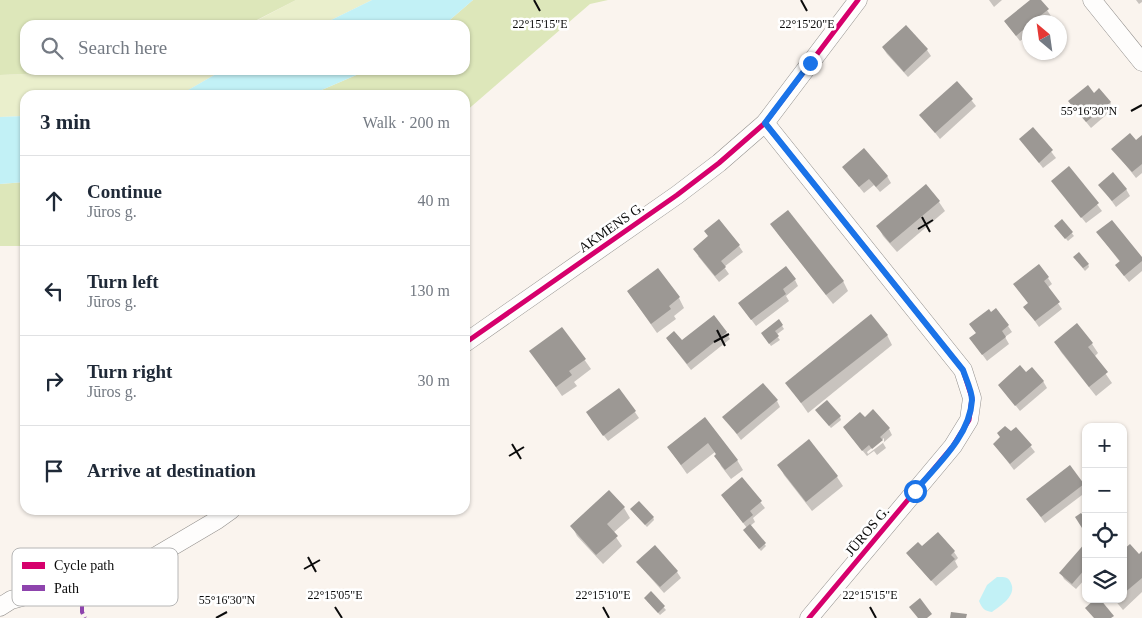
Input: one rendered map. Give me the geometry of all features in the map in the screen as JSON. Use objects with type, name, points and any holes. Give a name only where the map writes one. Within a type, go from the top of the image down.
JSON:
[{"type":"street","points":[[765,123],[858,0]]},
{"type":"street","points":[[1092,0],[1142,62]]},
{"type":"street","name":"AKMENS G.","points":[[470,340],[677,195],[720,163],[765,123]]},
{"type":"street","name":"JŪROS G.","points":[[765,123],[963,370],[972,398],[969,420],[953,446],[809,618]]},
{"type":"street","points":[[170,548],[224,515]]},
{"type":"street","points":[[0,607],[12,600]]},
{"type":"green space","points":[[0,0],[296,0],[257,20],[20,20],[20,74],[0,75]]},
{"type":"green space","points":[[296,0],[372,0],[331,20],[258,20]]},
{"type":"green space","points":[[473,0],[608,0],[590,4],[470,108],[470,90],[322,90],[356,75],[470,75],[470,20],[450,20]]},
{"type":"green space","points":[[0,75],[214,75],[188,90],[20,90],[20,116],[0,117]]},
{"type":"green space","points":[[20,182],[20,246],[0,246],[0,184]]},
{"type":"water","points":[[372,0],[473,0],[450,20],[331,20]]},
{"type":"water","points":[[214,75],[356,75],[322,90],[188,90]]},
{"type":"water","points":[[20,116],[20,182],[0,184],[0,117]]},
{"type":"water","points":[[997,577],[1009,579],[1012,592],[1003,604],[989,612],[981,606],[979,601],[987,585]]},
{"type":"building","points":[[1030,0],[1041,0],[1049,9],[1041,15],[1022,15],[1022,31],[1016,36],[1004,21]]},
{"type":"building","points":[[906,25],[928,49],[904,72],[882,47]]},
{"type":"building","points":[[957,81],[973,99],[935,133],[919,115]]},
{"type":"building","points":[[1088,85],[1094,93],[1099,88],[1111,102],[1086,122],[1068,101]]},
{"type":"building","points":[[1033,127],[1053,150],[1039,163],[1019,139]]},
{"type":"building","points":[[1130,133],[1136,140],[1142,135],[1142,164],[1132,172],[1111,149]]},
{"type":"building","points":[[864,148],[888,176],[876,187],[869,179],[859,187],[842,167]]},
{"type":"building","points":[[1069,166],[1099,203],[1081,218],[1051,181]]},
{"type":"building","points":[[1113,172],[1127,189],[1112,201],[1098,185]]},
{"type":"building","points":[[926,184],[940,201],[890,243],[876,226]]},
{"type":"building","points":[[788,210],[844,281],[826,295],[770,224]]},
{"type":"building","points":[[719,219],[740,245],[721,261],[726,267],[715,276],[693,249],[708,236],[704,231]]},
{"type":"building","points":[[1062,219],[1073,232],[1065,239],[1054,226]]},
{"type":"building","points":[[1112,220],[1142,257],[1142,261],[1124,276],[1115,265],[1120,261],[1096,232]]},
{"type":"building","points":[[1079,252],[1089,264],[1083,268],[1073,257]]},
{"type":"building","points":[[1039,264],[1049,277],[1044,281],[1060,302],[1035,321],[1023,307],[1028,303],[1013,284]]},
{"type":"building","points":[[786,266],[796,279],[783,289],[786,294],[751,320],[738,303]]},
{"type":"building","points":[[658,268],[680,297],[669,306],[671,309],[651,324],[627,291]]},
{"type":"building","points":[[996,308],[1009,325],[1002,331],[1006,337],[982,355],[969,338],[976,333],[969,324],[989,309],[991,312]]},
{"type":"building","points":[[871,314],[888,335],[801,403],[785,383]]},
{"type":"building","points":[[714,315],[727,332],[687,364],[666,338],[674,331],[682,340]]},
{"type":"building","points":[[779,319],[783,325],[775,331],[779,336],[769,344],[761,333]]},
{"type":"building","points":[[1077,323],[1093,343],[1088,347],[1108,372],[1089,387],[1054,342]]},
{"type":"building","points":[[562,327],[586,359],[569,371],[572,375],[556,387],[529,351]]},
{"type":"building","points":[[1020,365],[1026,372],[1032,367],[1044,381],[1015,406],[998,385]]},
{"type":"building","points":[[763,383],[778,400],[737,434],[722,417]]},
{"type":"building","points":[[619,388],[636,411],[603,436],[586,412]]},
{"type":"building","points":[[827,400],[841,416],[829,426],[815,410]]},
{"type":"building","points":[[873,409],[890,428],[880,437],[883,440],[872,449],[869,445],[862,451],[843,427],[860,412],[865,417]]},
{"type":"building","points":[[705,417],[738,460],[725,470],[714,456],[716,454],[708,443],[681,465],[667,447]]},
{"type":"building","points":[[1005,426],[1011,431],[1016,427],[1032,445],[1010,464],[993,444],[1000,437],[997,433]]},
{"type":"building","points":[[809,439],[838,476],[806,502],[777,465]]},
{"type":"building","points":[[1070,465],[1082,481],[1082,486],[1041,517],[1026,499]]},
{"type":"building","points":[[742,477],[762,501],[750,511],[753,515],[743,523],[721,495]]},
{"type":"building","points":[[609,490],[625,507],[607,524],[618,536],[596,555],[570,526]]},
{"type":"building","points":[[639,501],[654,517],[645,525],[630,509]]},
{"type":"building","points":[[1082,514],[1082,528],[1075,517]]},
{"type":"building","points":[[750,524],[766,543],[759,549],[743,530]]},
{"type":"building","points":[[938,532],[955,551],[951,555],[955,559],[931,581],[906,553],[918,542],[922,546]]},
{"type":"building","points":[[1130,544],[1139,554],[1142,551],[1142,578],[1127,591],[1127,558],[1127,547]]},
{"type":"building","points":[[655,545],[678,571],[660,587],[636,562]]},
{"type":"building","points":[[1082,547],[1082,573],[1072,584],[1059,573]]},
{"type":"building","points":[[651,591],[665,606],[658,613],[644,598]]},
{"type":"building","points":[[920,598],[932,614],[927,618],[918,618],[909,607]]},
{"type":"building","points":[[1091,603],[1103,603],[1114,616],[1111,618],[1094,618],[1085,608]]},
{"type":"building","points":[[951,612],[967,614],[966,618],[950,618]]},
{"type":"marked path","points":[[82,606],[85,618]]},
{"type":"cycle path","points":[[470,340],[677,195],[719,163],[765,123],[858,0]]},
{"type":"cycle path","points":[[765,123],[963,370],[972,398],[969,420],[953,446],[809,618]]},
{"type":"route","points":[[810,63],[765,123],[963,370],[972,398],[969,420],[953,446],[915,491]]}]
